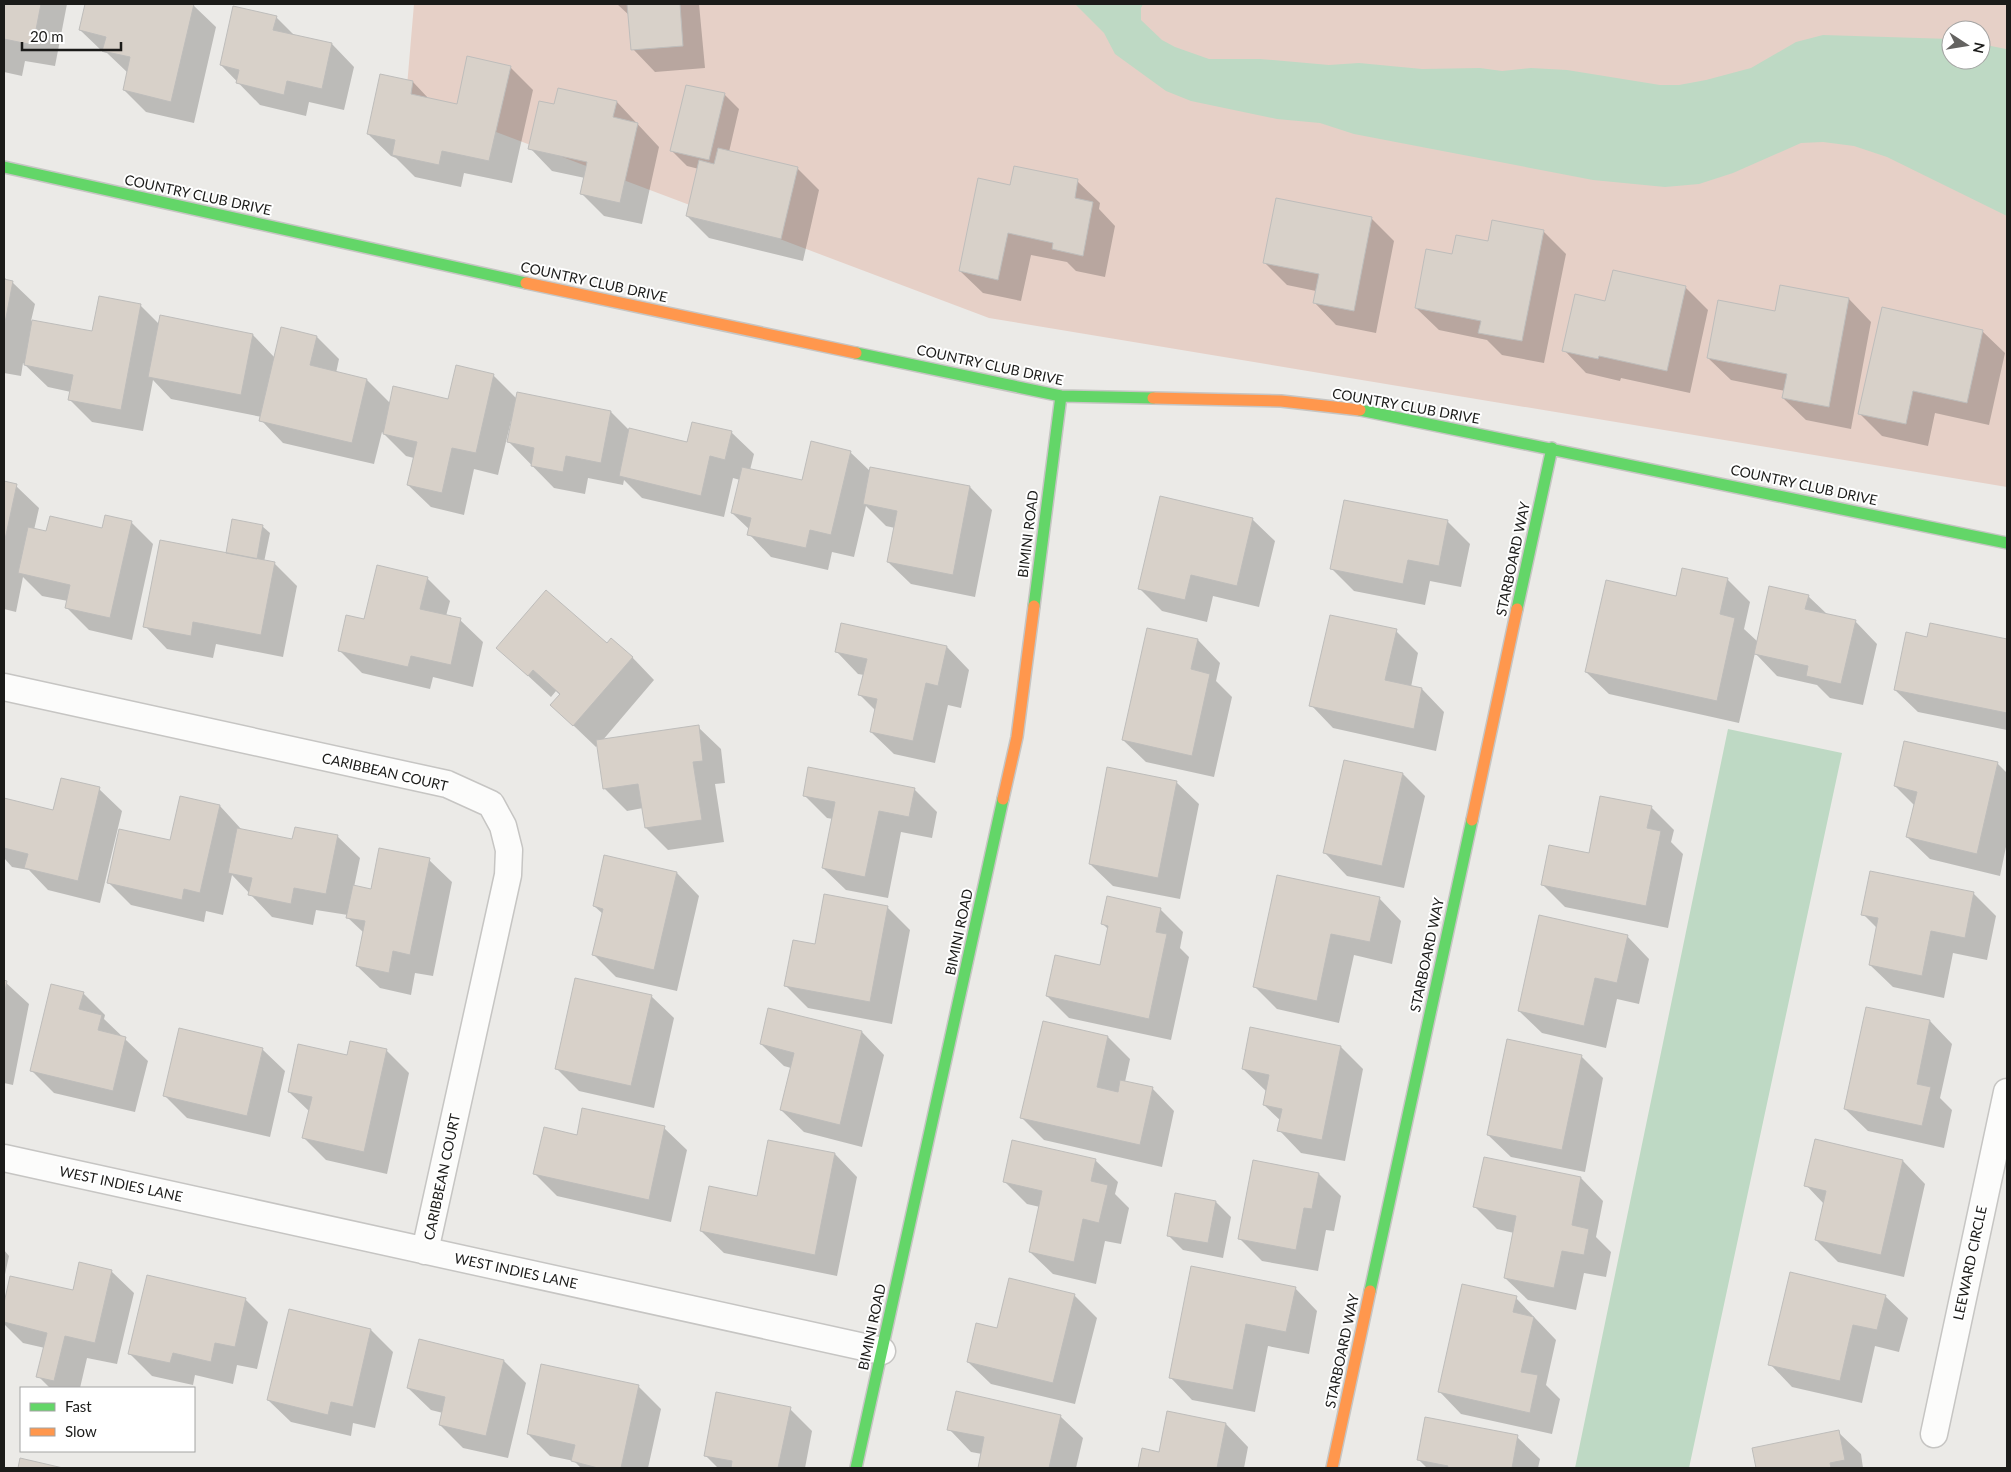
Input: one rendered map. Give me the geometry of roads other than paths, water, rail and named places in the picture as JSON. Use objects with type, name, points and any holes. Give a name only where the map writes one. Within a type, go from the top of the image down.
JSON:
[{"type":"street","name":"COUNTRY CLUB DRIVE","points":[[4,168],[569,292],[1061,396],[1281,401],[1375,412],[2007,543]]},
{"type":"street","name":"BIMINI ROAD","points":[[856,1468],[1017,737],[1061,396]]},
{"type":"street","name":"STARBOARD WAY","points":[[1332,1468],[1552,448]]},
{"type":"street","name":"CARIBBEAN COURT","points":[[4,687],[447,784],[491,804],[503,826],[509,850],[508,875],[425,1251]]},
{"type":"street","name":"LEEWARD CIRCLE","points":[[1934,1434],[2007,1092]]},
{"type":"street","name":"WEST INDIES LANE","points":[[4,1158],[882,1352]]}]
